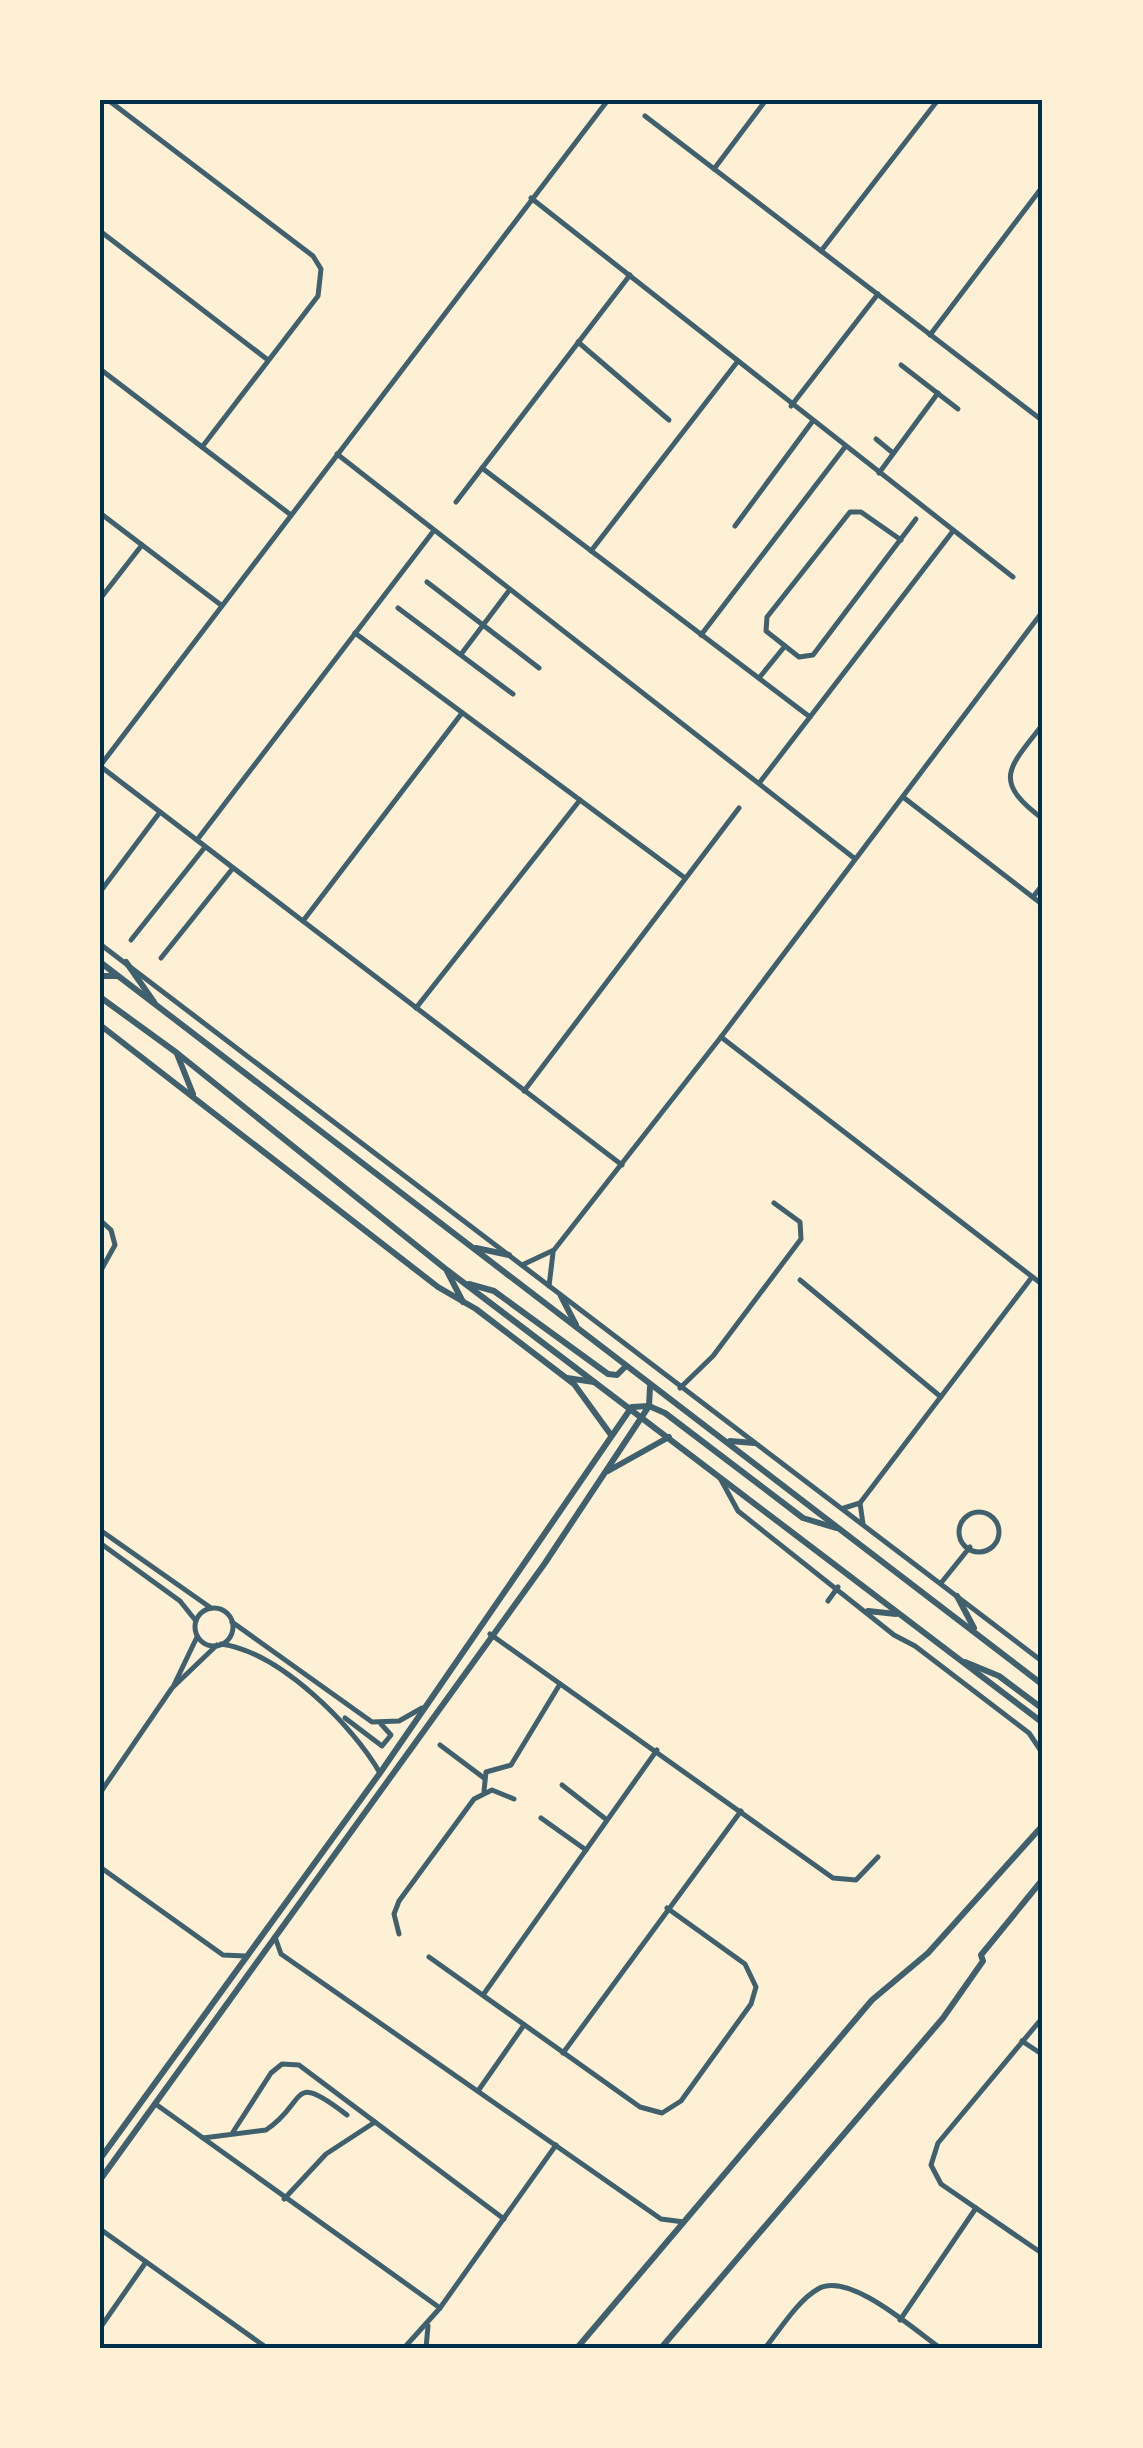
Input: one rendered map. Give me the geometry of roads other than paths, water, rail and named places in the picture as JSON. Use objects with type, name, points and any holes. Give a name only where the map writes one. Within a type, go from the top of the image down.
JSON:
[{"type":"street","points":[[108,100],[319,264],[323,280],[318,296],[202,447]]},
{"type":"street","points":[[608,100],[100,766],[622,1166]]},
{"type":"street","points":[[714,169],[766,100]]},
{"type":"street","points":[[822,251],[938,100]]},
{"type":"street","points":[[645,116],[1042,417]]},
{"type":"street","points":[[930,335],[1043,186]]},
{"type":"street","points":[[531,198],[1013,577]]},
{"type":"street","points":[[100,232],[268,360]]},
{"type":"street","points":[[456,502],[631,274]]},
{"type":"street","points":[[791,406],[878,294]]},
{"type":"street","points":[[578,342],[668,420]]},
{"type":"street","points":[[591,551],[738,361]]},
{"type":"street","points":[[902,365],[958,410]]},
{"type":"street","points":[[100,369],[291,515]]},
{"type":"street","points":[[878,473],[938,394]]},
{"type":"street","points":[[734,526],[812,422]]},
{"type":"street","points":[[876,440],[893,453]]},
{"type":"street","points":[[701,635],[845,447]]},
{"type":"street","points":[[337,454],[432,533],[854,858]]},
{"type":"street","points":[[482,468],[810,717]]},
{"type":"street","points":[[901,540],[861,512],[847,514],[764,620],[766,630],[802,658],[812,655],[901,540],[916,519]]},
{"type":"street","points":[[100,513],[221,605]]},
{"type":"street","points":[[760,782],[954,530]]},
{"type":"street","points":[[197,840],[432,533]]},
{"type":"street","points":[[100,599],[142,545]]},
{"type":"street","points":[[427,582],[539,668]]},
{"type":"street","points":[[462,654],[508,592]]},
{"type":"street","points":[[398,608],[512,694]]},
{"type":"street","points":[[550,1287],[548,1272],[554,1250],[722,1037],[1043,611]]},
{"type":"street","points":[[355,633],[685,878]]},
{"type":"street","points":[[760,678],[785,646]]},
{"type":"street","points":[[303,922],[462,713]]},
{"type":"street","points":[[1043,724],[1012,766],[1009,782],[1016,798],[1043,819]]},
{"type":"street","points":[[902,796],[1043,905]]},
{"type":"street","points":[[416,1008],[580,800]]},
{"type":"street","points":[[524,1091],[739,808]]},
{"type":"street","points":[[100,892],[160,812]]},
{"type":"street","points":[[130,940],[205,846]]},
{"type":"street","points":[[161,958],[233,868]]},
{"type":"street","points":[[1033,897],[1043,884]]},
{"type":"street","points":[[100,944],[1043,1662]]},
{"type":"street","points":[[100,962],[1043,1686]]},
{"type":"street","points":[[126,962],[161,1011]]},
{"type":"street","points":[[100,976],[118,976]]},
{"type":"street","points":[[100,998],[177,1053],[447,1270],[1041,1723]]},
{"type":"street","points":[[100,1025],[438,1288],[464,1302],[566,1378],[588,1400],[611,1436]]},
{"type":"street","points":[[722,1037],[1043,1285]]},
{"type":"street","points":[[177,1053],[194,1097]]},
{"type":"street","points":[[680,1388],[713,1356],[802,1240],[800,1222],[774,1202]]},
{"type":"street","points":[[100,1220],[111,1230],[115,1245],[100,1272]]},
{"type":"street","points":[[470,1246],[509,1254]]},
{"type":"street","points":[[522,1265],[554,1250]]},
{"type":"street","points":[[447,1270],[464,1302]]},
{"type":"street","points":[[840,1508],[860,1503],[1032,1277]]},
{"type":"street","points":[[800,1280],[941,1398]]},
{"type":"street","points":[[468,1284],[494,1292],[608,1374],[617,1375],[626,1366]]},
{"type":"street","points":[[561,1296],[580,1330]]},
{"type":"street","points":[[566,1378],[598,1382]]},
{"type":"street","points":[[100,2180],[490,1634],[552,1554],[648,1406],[648,1384]]},
{"type":"street","points":[[100,2159],[380,1773],[631,1408],[648,1406],[665,1414],[803,1518],[838,1528]]},
{"type":"street","points":[[604,1475],[669,1437]]},
{"type":"street","points":[[726,1441],[754,1443]]},
{"type":"street","points":[[719,1476],[733,1507],[1029,1733],[1043,1754]]},
{"type":"street","points":[[860,1503],[862,1524]]},
{"type":"street","points":[[978,1510],[1001,1530],[984,1554],[970,1548],[956,1533],[978,1510]]},
{"type":"street","points":[[100,1530],[212,1608],[222,1610],[232,1622],[362,1717],[380,1724],[391,1735],[385,1746],[376,1745],[366,1732],[258,1658],[204,1643],[197,1636]]},
{"type":"street","points":[[100,1543],[180,1601],[196,1621],[197,1636],[172,1688],[100,1793]]},
{"type":"street","points":[[942,1583],[970,1548]]},
{"type":"street","points":[[828,1601],[838,1587]]},
{"type":"street","points":[[957,1596],[977,1633]]},
{"type":"street","points":[[196,1621],[212,1608]]},
{"type":"street","points":[[868,1612],[899,1614]]},
{"type":"street","points":[[172,1688],[229,1637],[232,1622]]},
{"type":"street","points":[[490,1634],[840,1880],[863,1876],[878,1857]]},
{"type":"street","points":[[959,1660],[992,1672],[1043,1709]]},
{"type":"street","points":[[1032,1677],[1043,1678]]},
{"type":"street","points":[[484,1792],[489,1769],[511,1765],[560,1684]]},
{"type":"street","points":[[380,1724],[407,1718],[428,1703]]},
{"type":"street","points":[[334,1711],[356,1733],[380,1773]]},
{"type":"street","points":[[440,1744],[484,1778]]},
{"type":"street","points":[[482,1996],[657,1750]]},
{"type":"street","points":[[562,1784],[608,1820]]},
{"type":"street","points":[[399,1934],[394,1914],[399,1901],[474,1798],[484,1792],[499,1791],[514,1799]]},
{"type":"street","points":[[563,2053],[741,1811]]},
{"type":"street","points":[[542,1818],[586,1850]]},
{"type":"street","points":[[577,2348],[872,2000],[928,1953],[1043,1825]]},
{"type":"street","points":[[100,1868],[223,1955],[232,1974]]},
{"type":"street","points":[[661,2348],[943,2018],[983,1961],[981,1954],[1043,1879]]},
{"type":"street","points":[[428,1956],[647,2111],[662,2113],[681,2101],[755,1993],[752,1972],[667,1908]]},
{"type":"street","points":[[275,1936],[281,1954],[660,2219],[684,2222]]},
{"type":"street","points":[[262,1956],[281,1954]]},
{"type":"street","points":[[223,1955],[244,1956]]},
{"type":"street","points":[[1043,2017],[938,2143],[932,2157],[936,2179],[1043,2254]]},
{"type":"street","points":[[478,2091],[524,2025]]},
{"type":"street","points":[[1022,2041],[1043,2055]]},
{"type":"street","points":[[232,2132],[271,2073],[282,2064],[299,2066],[504,2218]]},
{"type":"street","points":[[202,2138],[266,2130],[296,2097],[307,2092],[319,2094],[348,2115]]},
{"type":"street","points":[[157,2105],[284,2200],[440,2308]]},
{"type":"street","points":[[284,2200],[326,2154],[374,2122]]},
{"type":"street","points":[[404,2348],[440,2308],[556,2145]]},
{"type":"street","points":[[900,2320],[976,2208]]},
{"type":"street","points":[[660,2219],[668,2241]]},
{"type":"street","points":[[100,2228],[267,2348]]},
{"type":"street","points":[[100,2328],[146,2262]]},
{"type":"street","points":[[765,2348],[812,2293],[828,2285],[853,2288],[940,2348]]},
{"type":"street","points":[[426,2348],[428,2323]]}]
